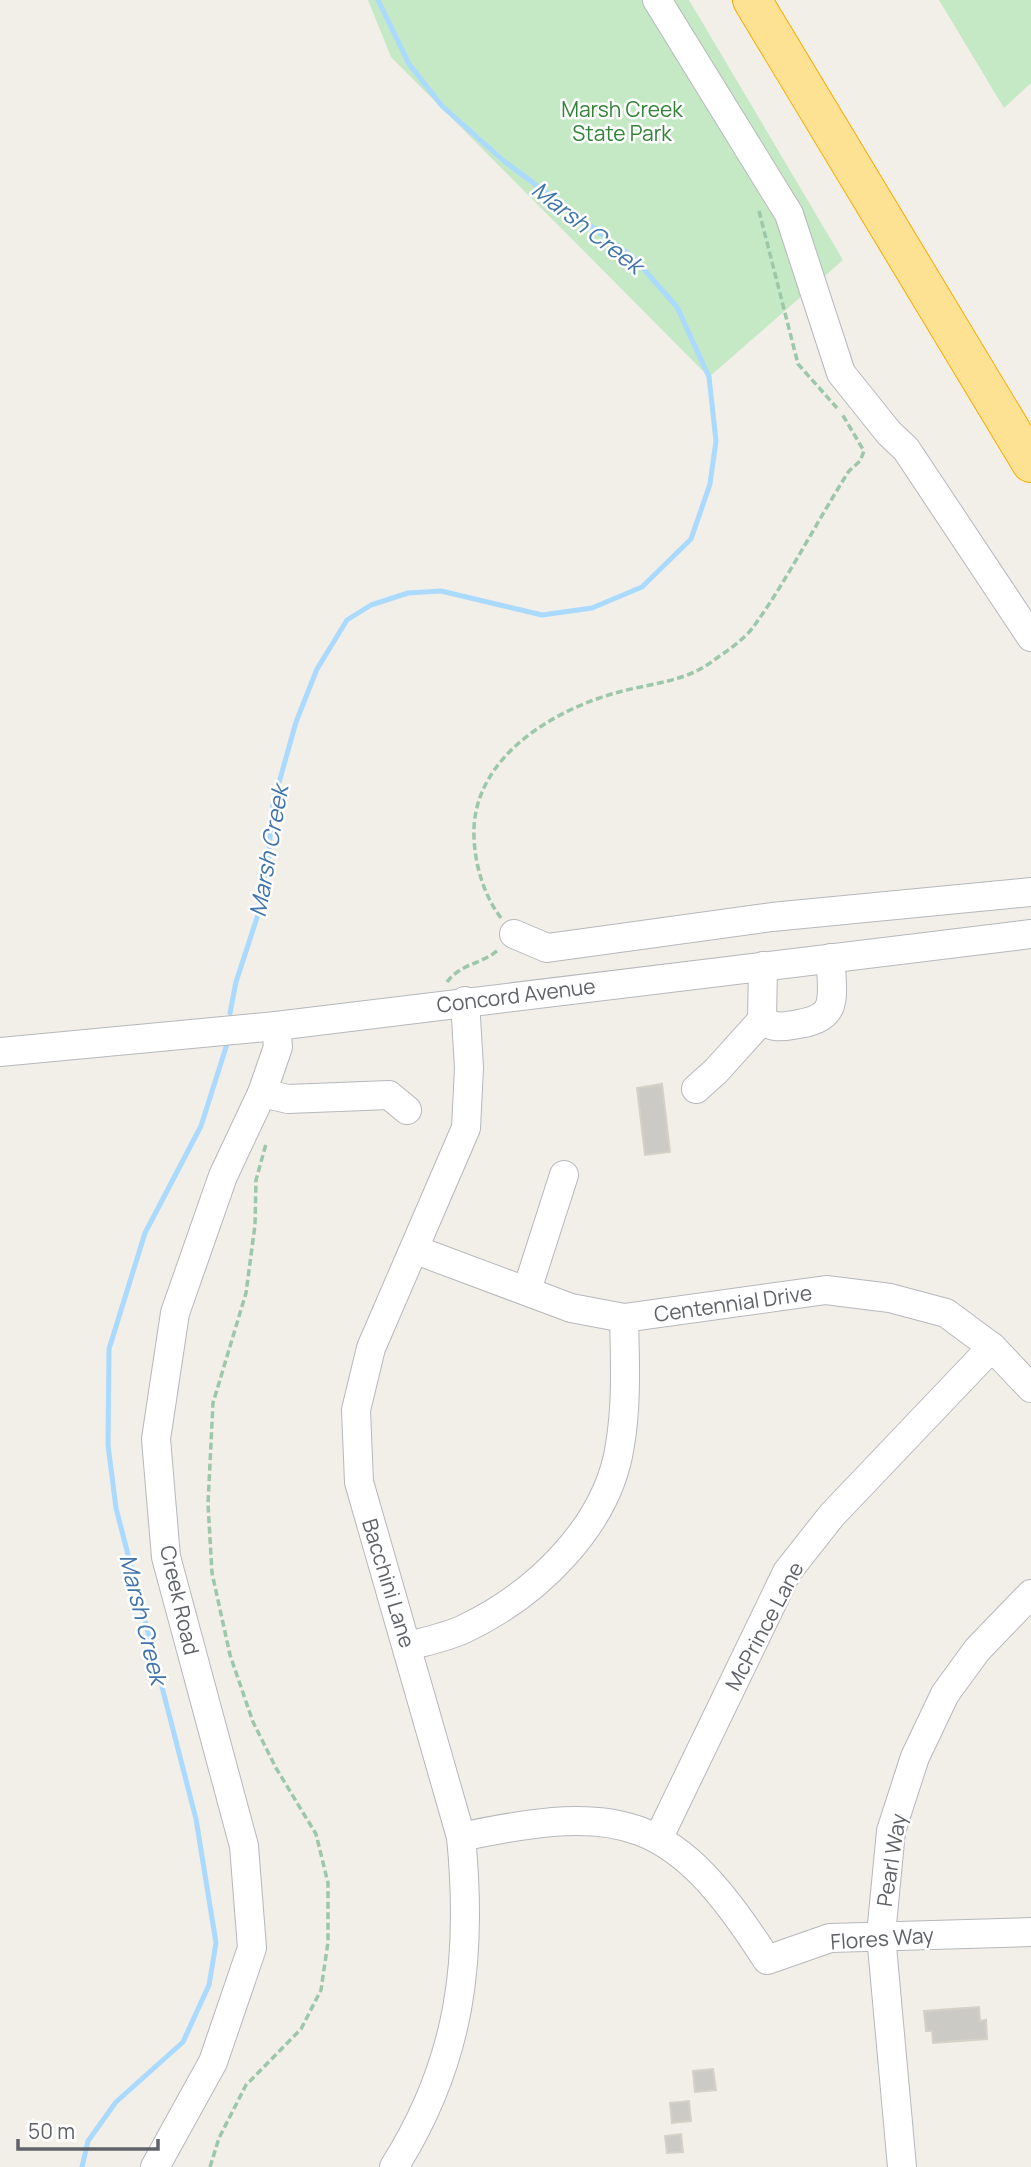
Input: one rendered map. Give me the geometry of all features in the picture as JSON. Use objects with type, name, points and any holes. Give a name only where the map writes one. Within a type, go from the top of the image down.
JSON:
[{"type":"highway","points":[[752,0],[1031,463]]},
{"type":"street","points":[[657,0],[789,214],[841,373],[889,433],[906,449],[1031,637]]},
{"type":"street","points":[[514,934],[547,948],[772,917],[1031,892]]},
{"type":"street","name":"Concord Avenue","points":[[0,1052],[276,1026],[454,994],[762,966],[1031,934]]},
{"type":"street","points":[[762,1020],[770,1026],[784,1026],[814,1022],[825,1017],[831,1002],[831,958]]},
{"type":"street","points":[[696,1089],[762,1020],[762,966]]},
{"type":"street","name":"Bacchini Lane","points":[[394,2167],[415,2134],[446,2061],[462,1994],[467,1897],[461,1837],[359,1482],[356,1410],[371,1349],[416,1250],[466,1128],[469,1068],[454,994]]},
{"type":"street","name":"Creek Road","points":[[155,2167],[213,2062],[252,1948],[244,1846],[166,1557],[156,1439],[176,1313],[223,1176],[262,1093],[278,1047],[276,1026]]},
{"type":"street","points":[[262,1093],[288,1100],[388,1095],[407,1111]]},
{"type":"street","points":[[527,1290],[564,1175]]},
{"type":"street","name":"Centennial Drive","points":[[416,1250],[571,1308],[624,1318],[826,1290],[890,1298],[946,1314],[992,1347],[1031,1388]]},
{"type":"street","points":[[408,1646],[462,1630],[511,1604],[548,1572],[606,1496],[620,1448],[626,1398],[624,1318]]},
{"type":"street","name":"McPrince Lane","points":[[659,1837],[787,1573],[832,1515],[992,1347]]},
{"type":"street","name":"Pearl Way","points":[[902,2167],[880,1935],[891,1832],[915,1757],[945,1694],[977,1650],[1031,1594]]},
{"type":"street","name":"Flores Way","points":[[461,1837],[523,1823],[567,1819],[613,1822],[659,1837],[699,1869],[726,1900],[767,1960],[830,1938],[1031,1932]]},
{"type":"path","points":[[454,994],[455,971],[489,958],[514,934],[497,913],[482,882],[473,849],[474,819],[480,792],[491,773],[515,746],[555,719],[619,692],[668,683],[712,662],[753,628],[864,451],[842,414],[798,364],[756,198]]},
{"type":"path","points":[[210,2167],[219,2138],[246,2085],[301,2029],[321,1990],[328,1942],[328,1883],[316,1834],[276,1768],[253,1722],[230,1655],[212,1573],[208,1504],[213,1403],[246,1293],[256,1225],[256,1180],[268,1136]]},
{"type":"green space","name":"Marsh Creek State Park","points":[[368,0],[689,0],[843,260],[709,377],[391,57]]},
{"type":"green space","points":[[939,0],[1031,0],[1031,83],[1004,108]]},
{"type":"building","points":[[662,1084],[670,1152],[645,1155],[637,1088]]},
{"type":"building","points":[[979,2007],[980,2021],[986,2020],[987,2039],[933,2043],[932,2031],[926,2031],[924,2011]]},
{"type":"building","points":[[713,2069],[716,2090],[695,2092],[693,2071]]},
{"type":"building","points":[[689,2101],[691,2121],[672,2123],[670,2103]]},
{"type":"building","points":[[681,2134],[683,2152],[667,2153],[665,2136]]},
{"type":"waterway","name":"Marsh Creek","points":[[230,1013],[236,982],[265,893],[273,804],[296,722],[317,669],[347,620],[371,605],[408,593],[441,591],[542,615],[592,608],[642,587],[691,539],[710,484],[716,441],[709,377],[677,307],[634,258],[505,162],[442,106],[409,64],[378,0]]},
{"type":"waterway","name":"Marsh Creek","points":[[82,2167],[88,2141],[116,2102],[183,2042],[209,1985],[216,1943],[196,1819],[116,1508],[108,1445],[109,1349],[145,1233],[201,1126],[227,1044]]}]
